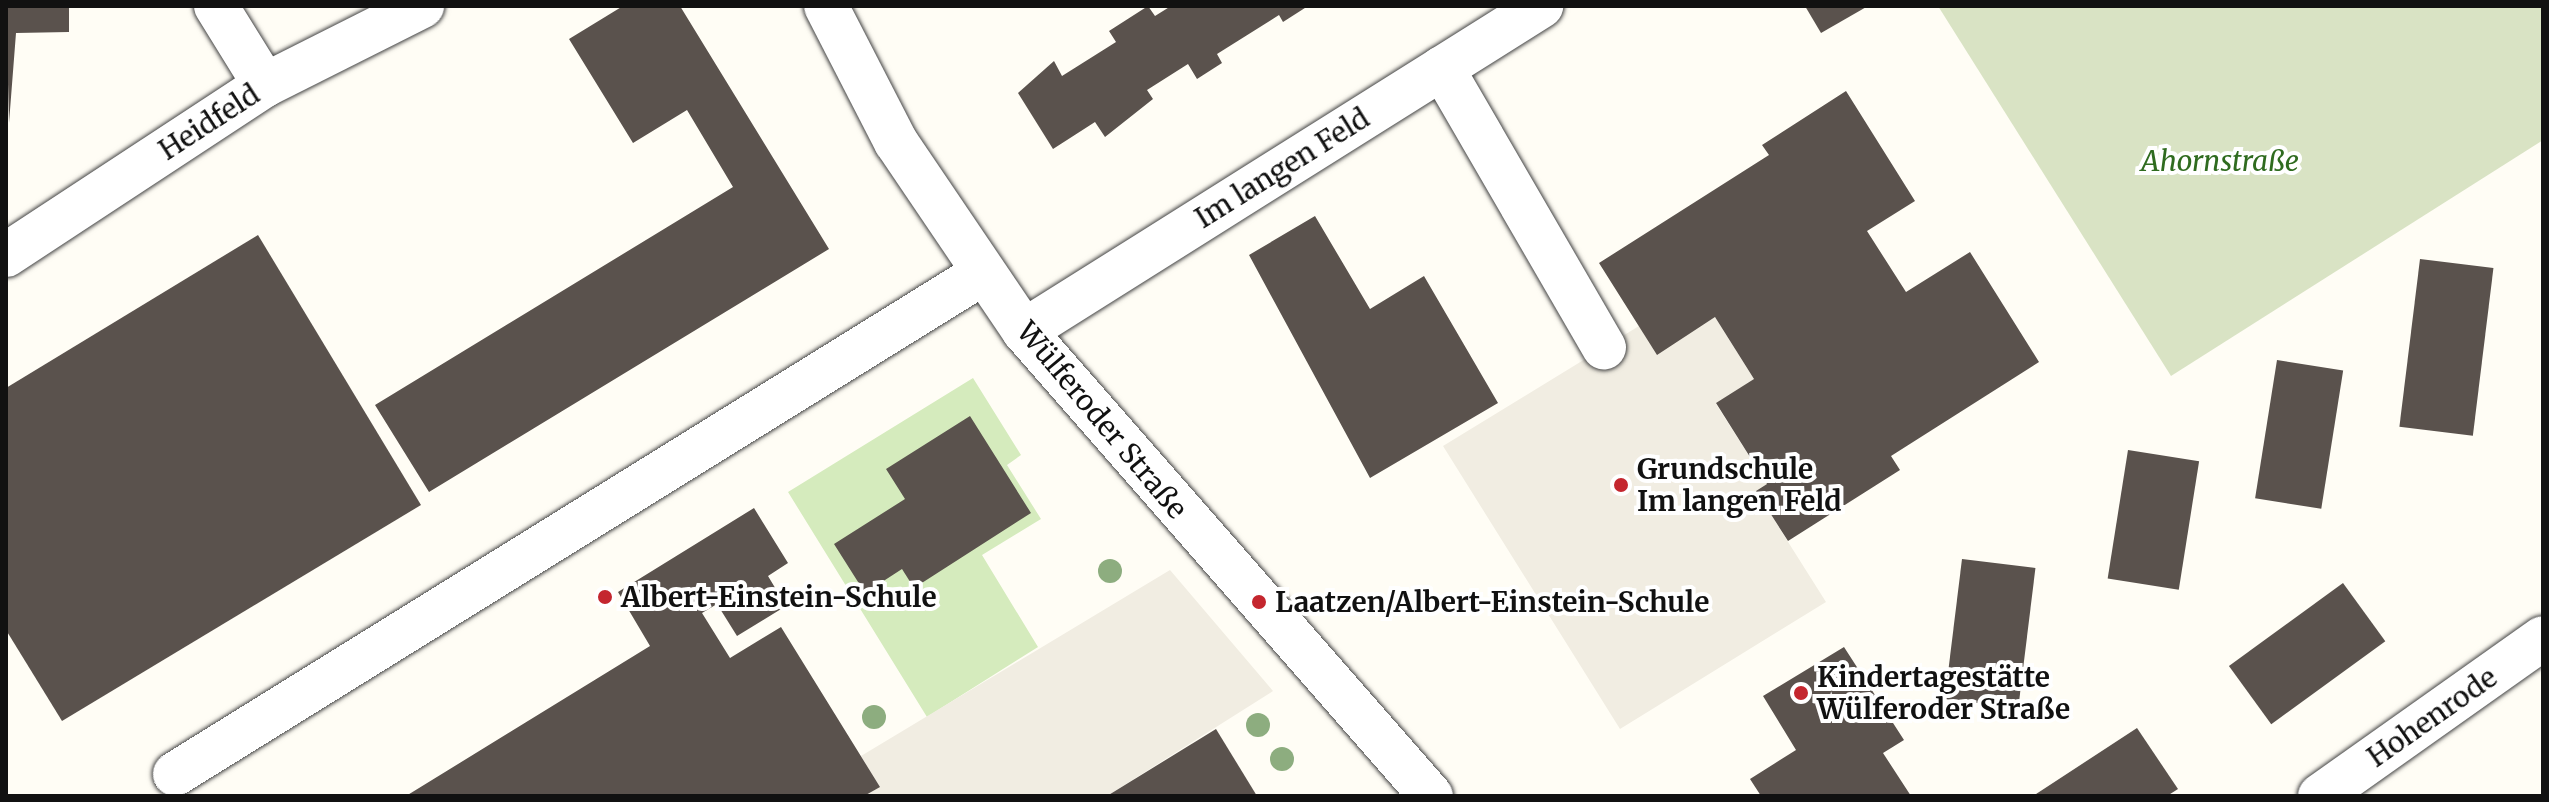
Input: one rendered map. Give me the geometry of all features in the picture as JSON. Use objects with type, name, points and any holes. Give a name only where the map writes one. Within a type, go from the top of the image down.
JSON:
[{"type":"street","points":[[216,6],[265,85]]},
{"type":"street","name":"Heidfeld","points":[[6,255],[265,85],[422,6]]},
{"type":"street","name":"Wülferoder Straße","points":[[826,6],[896,142],[1024,331],[1431,796]]},
{"type":"street","name":"Im langen Feld","points":[[1024,331],[1541,6]]},
{"type":"street","points":[[1442,68],[1604,348]]},
{"type":"street","points":[[175,774],[983,273]]},
{"type":"street","name":"Hohenrode","points":[[2320,796],[2543,638]]},
{"type":"green space","name":"Ahornstraße","points":[[1938,6],[2543,6],[2543,140],[2171,376]]},
{"type":"green space","points":[[973,378],[1021,455],[1007,465],[1041,519],[982,555],[1038,647],[927,717],[788,492]]},
{"type":"shaded area","points":[[1715,317],[1754,379],[1716,404],[1767,484],[1756,491],[1826,602],[1620,729],[1443,446],[1639,326],[1657,354]]},
{"type":"shaded area","points":[[1170,570],[1273,691],[1107,796],[864,796],[879,786],[861,756]]},
{"type":"building","points":[[6,6],[69,6],[69,32],[16,33],[9,123]]},
{"type":"building","points":[[623,6],[680,6],[829,249],[429,492],[375,405],[733,187],[687,110],[633,143],[569,39]]},
{"type":"building","points":[[1148,6],[1155,16],[1171,6],[1308,6],[1283,22],[1279,15],[1217,54],[1222,63],[1197,79],[1188,64],[1147,90],[1153,99],[1105,137],[1095,122],[1053,149],[1018,93],[1054,61],[1062,76],[1116,42],[1109,31]]},
{"type":"building","points":[[1805,6],[1868,6],[1821,33]]},
{"type":"building","points":[[1846,91],[1915,201],[1867,231],[1906,292],[1970,252],[2039,362],[1891,456],[1900,470],[1788,541],[1756,491],[1767,484],[1716,403],[1754,379],[1715,317],[1657,355],[1599,263],[1769,155],[1762,145]]},
{"type":"building","points":[[1315,216],[1370,309],[1424,276],[1498,403],[1370,478],[1249,255]]},
{"type":"building","points":[[258,235],[421,505],[62,721],[6,630],[6,388]]},
{"type":"building","points":[[2420,259],[2493,268],[2473,436],[2399,427]]},
{"type":"building","points":[[2277,360],[2343,370],[2321,509],[2255,498]]},
{"type":"building","points":[[970,416],[1031,513],[914,588],[902,569],[865,593],[834,544],[905,499],[886,469]]},
{"type":"building","points":[[2128,450],[2199,461],[2179,590],[2108,578]]},
{"type":"building","points":[[754,508],[788,563],[768,576],[786,606],[737,636],[717,604],[702,613],[730,658],[781,627],[880,787],[864,796],[406,796],[650,646],[618,592]]},
{"type":"building","points":[[1962,559],[2035,568],[2018,708],[1945,699]]},
{"type":"building","points":[[2343,583],[2385,641],[2271,724],[2229,666]]},
{"type":"building","points":[[1844,647],[1904,740],[1883,753],[1911,796],[1761,796],[1750,779],[1796,750],[1763,696]]},
{"type":"building","points":[[2137,728],[2178,789],[2167,796],[2033,796]]},
{"type":"building","points":[[1216,729],[1257,796],[1107,796]]},
{"type":"place","name":"Grundschule Im langen Feld","points":[[1621,485]]},
{"type":"place","name":"Albert-Einstein-Schule","points":[[605,597]]},
{"type":"place","name":"Laatzen/Albert-Einstein-Schule","points":[[1259,602]]},
{"type":"place","name":"Kindertagestätte Wülferoder Straße","points":[[1801,693]]}]
